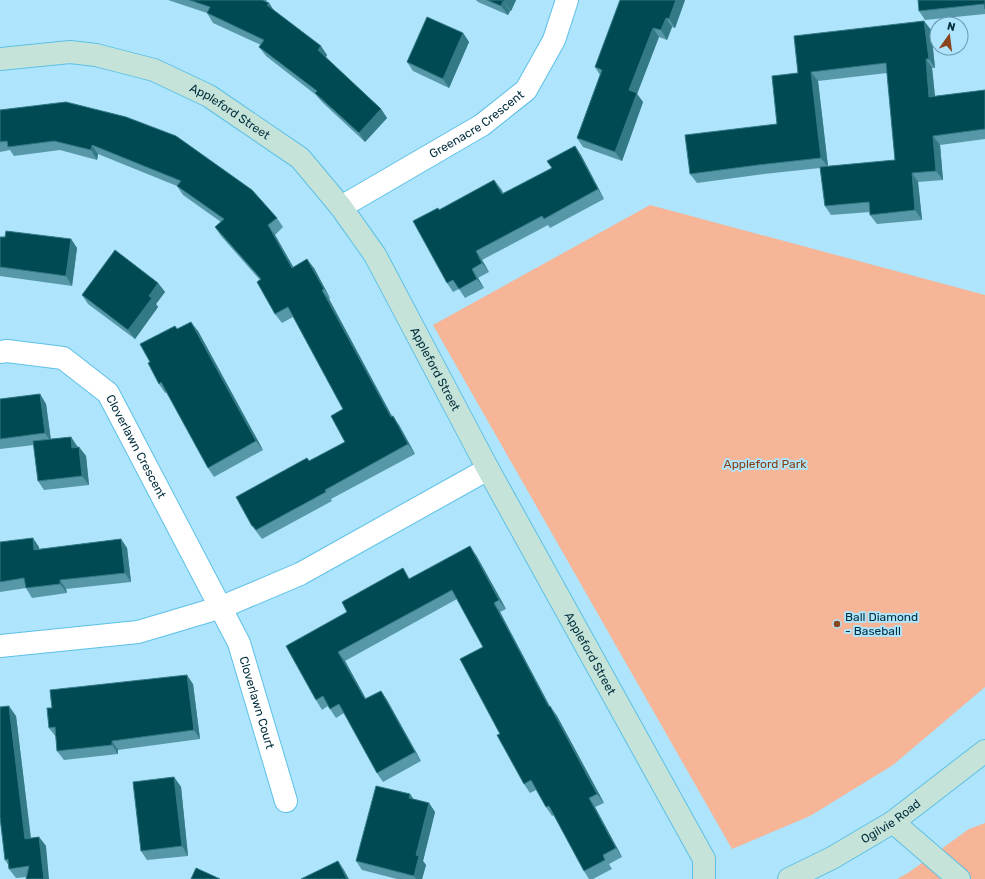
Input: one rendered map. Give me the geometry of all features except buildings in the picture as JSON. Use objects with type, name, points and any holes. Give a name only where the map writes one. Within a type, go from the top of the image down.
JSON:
[{"type":"street","name":"Greenacre Crescent","points":[[341,207],[482,124],[526,90],[554,40],[567,0]]},
{"type":"street","name":"Appleford Street","points":[[0,59],[70,52],[96,55],[154,70],[209,96],[300,158],[341,207],[375,254],[488,469],[704,859],[704,879]]},
{"type":"street","name":"Cloverlawn Crescent","points":[[0,352],[7,351],[63,358],[108,393],[222,607]]},
{"type":"street","points":[[0,646],[138,632],[222,607],[300,574],[488,469]]},
{"type":"street","name":"Cloverlawn Court","points":[[222,607],[239,643],[286,801]]},
{"type":"street","name":"Ogilvie Road","points":[[789,879],[832,858],[893,822],[985,751]]},
{"type":"street","points":[[893,822],[958,879]]},
{"type":"green space","name":"Appleford Park","points":[[650,205],[985,295],[985,687],[893,765],[810,816],[732,849],[433,325]]},
{"type":"green space","points":[[985,823],[985,879],[897,879],[908,873],[969,829]]},
{"type":"place","name":"Ball Diamond - Baseball","points":[[837,624]]}]
